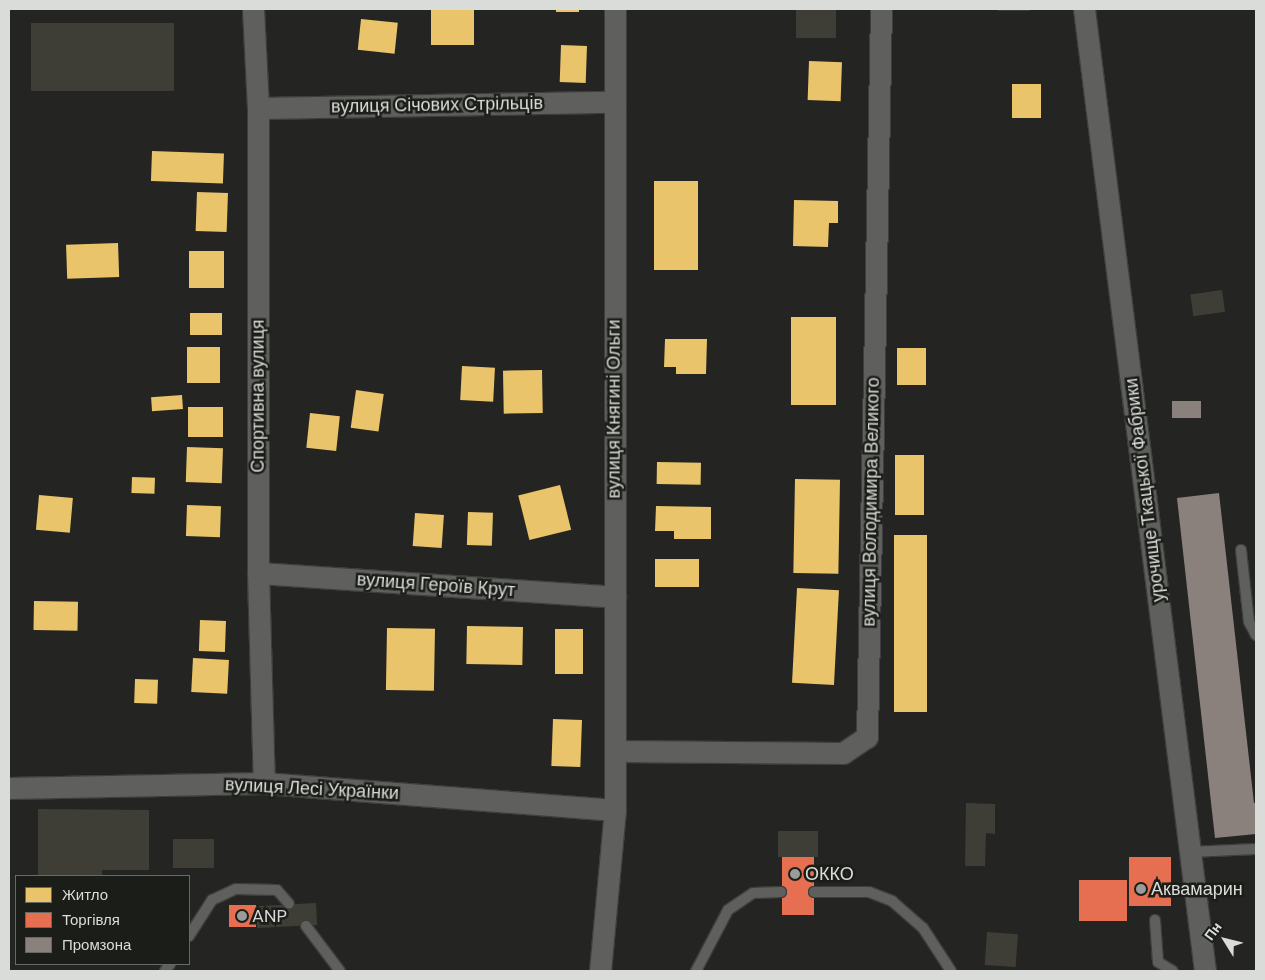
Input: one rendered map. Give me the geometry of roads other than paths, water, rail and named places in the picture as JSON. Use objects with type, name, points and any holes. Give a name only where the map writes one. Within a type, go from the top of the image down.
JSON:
[{"type":"street","name":"Спортивна вулиця","points":[[253,9],[258,108],[258,573],[264,783]]},
{"type":"street","name":"вулиця Княгині Ольги","points":[[600,971],[615,810],[615,9]]},
{"type":"street","name":"урочище Ткацької Фабрики","points":[[1084,9],[1205,971]]},
{"type":"street","name":"вулиця Володимира Великого","points":[[615,751],[843,753],[867,737],[881,10]]},
{"type":"street","name":"вулиця Січових Стрільців","points":[[258,108],[615,102]]},
{"type":"street","name":"вулиця Героїв Крут","points":[[258,573],[615,597]]},
{"type":"street","name":"вулиця Лесі Українки","points":[[9,788],[264,783],[615,810]]},
{"type":"lane","points":[[1241,550],[1249,622],[1256,635]]},
{"type":"lane","points":[[1189,852],[1256,849]]},
{"type":"lane","points":[[190,934],[212,900],[236,889],[277,890],[288,904]]},
{"type":"lane","points":[[696,971],[728,910],[754,893],[781,892]]},
{"type":"lane","points":[[814,892],[869,892],[892,901],[923,928],[951,971]]},
{"type":"lane","points":[[1155,920],[1158,962],[1173,971]]},
{"type":"lane","points":[[306,926],[340,971]]},
{"type":"place","name":"ОККО","points":[[795,874]]},
{"type":"place","name":"Аквамарин","points":[[1141,889]]},
{"type":"place","name":"ANP","points":[[242,916]]}]
